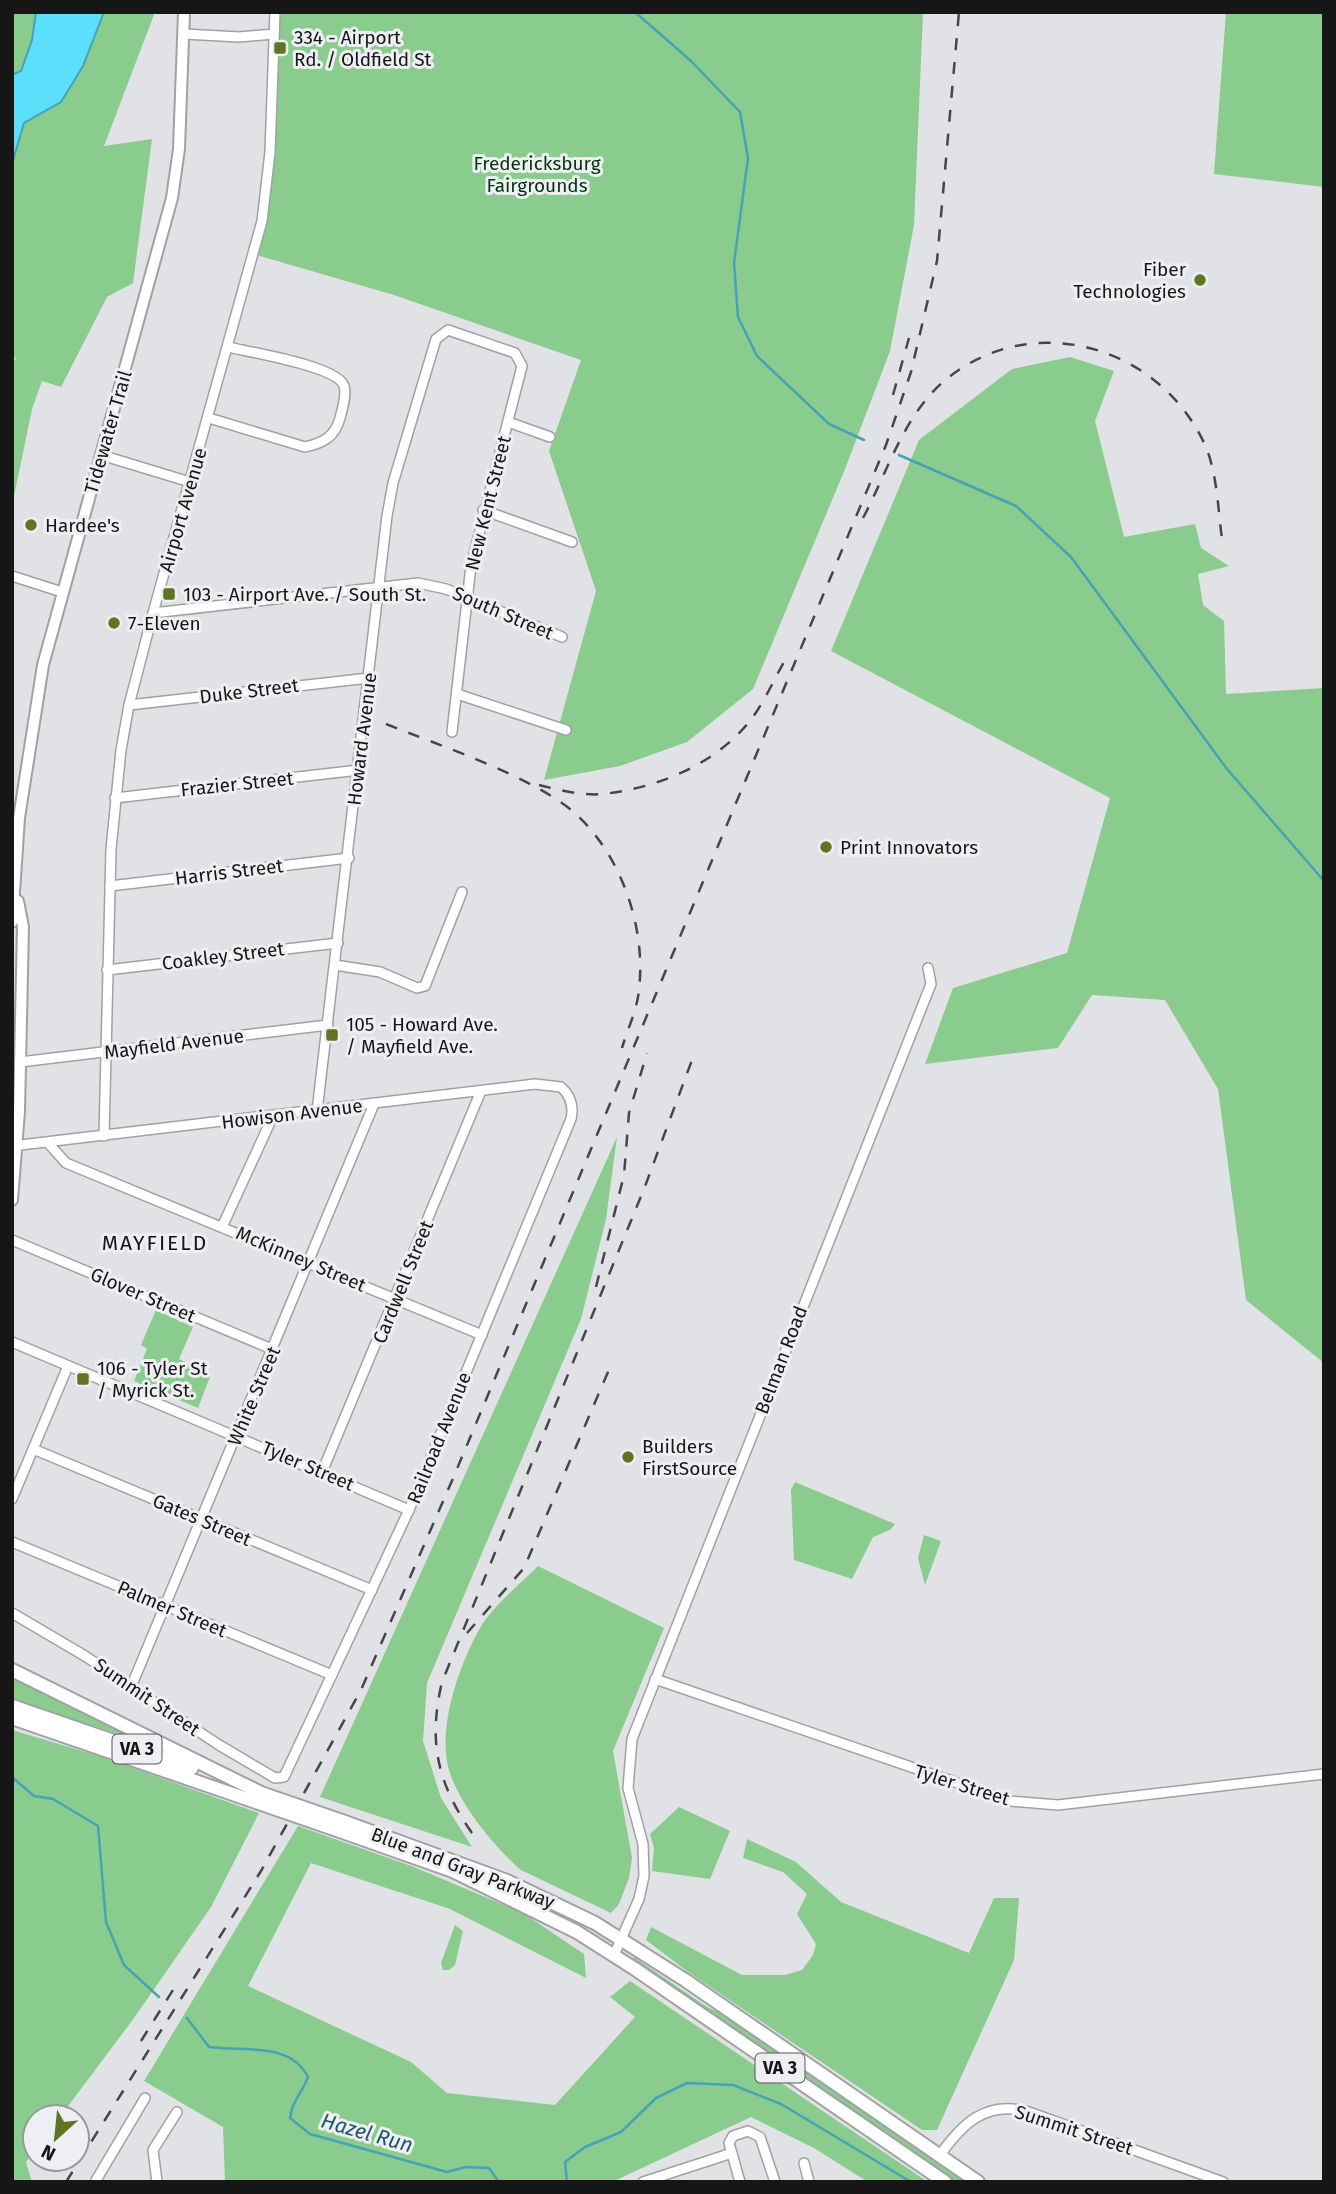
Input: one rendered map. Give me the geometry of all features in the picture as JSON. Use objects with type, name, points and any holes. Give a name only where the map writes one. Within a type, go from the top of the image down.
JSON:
[{"type":"highway","points":[[12,1670],[259,1798]]},
{"type":"highway","name":"Blue and Gray Parkway","points":[[12,1706],[259,1798],[507,1881],[567,1909],[622,1939],[978,2182]]},
{"type":"highway","name":"Blue and Gray Parkway","points":[[12,1718],[259,1798]]},
{"type":"highway","name":"Blue and Gray Parkway","points":[[339,1826],[453,1871],[552,1918],[614,1955],[945,2182]]},
{"type":"main road","name":"Tidewater Trail","points":[[16,891],[16,808],[34,704],[62,592],[172,198],[178,149],[184,12]]},
{"type":"main road","points":[[12,922],[16,891]]},
{"type":"main road","points":[[12,1200],[20,1062],[23,927],[16,891]]},
{"type":"street","name":"Airport Avenue","points":[[104,1136],[107,970],[115,799],[129,705],[266,201],[275,12]]},
{"type":"street","points":[[184,34],[239,37],[274,34]]},
{"type":"street","name":"New Kent Street","points":[[426,371],[436,339],[443,332],[453,331],[515,353],[522,366],[484,510],[467,597],[452,732]]},
{"type":"street","points":[[209,418],[305,447],[322,444],[337,429],[343,408],[344,386],[338,377],[310,366],[228,347]]},
{"type":"street","name":"Howard Avenue","points":[[317,1111],[393,483],[426,371]]},
{"type":"street","points":[[508,422],[550,437]]},
{"type":"street","points":[[101,455],[190,482]]},
{"type":"street","points":[[484,510],[572,542]]},
{"type":"street","points":[[12,576],[62,592]]},
{"type":"street","name":"South Street","points":[[153,613],[380,585],[429,584],[562,637]]},
{"type":"street","name":"Duke Street","points":[[129,705],[369,678]]},
{"type":"street","points":[[457,694],[566,730]]},
{"type":"street","name":"Frazier Street","points":[[115,799],[359,770]]},
{"type":"street","name":"Harris Street","points":[[110,886],[349,858]]},
{"type":"street","points":[[335,965],[363,968],[417,988],[425,986],[462,892]]},
{"type":"street","name":"Coakley Street","points":[[107,970],[338,943]]},
{"type":"street","name":"Belman Road","points":[[614,1955],[639,1899],[644,1877],[643,1844],[628,1788],[628,1757],[655,1679],[931,984],[928,968]]},
{"type":"street","name":"Mayfield Avenue","points":[[20,1062],[328,1025]]},
{"type":"street","name":"Howison Avenue","points":[[14,1145],[48,1144],[545,1083],[566,1091]]},
{"type":"street","name":"Cardwell Street","points":[[322,1472],[481,1091]]},
{"type":"street","name":"Railroad Avenue","points":[[282,1778],[287,1774],[410,1510],[571,1119],[573,1107],[566,1091]]},
{"type":"street","name":"White Street","points":[[131,1687],[203,1521],[374,1104]]},
{"type":"street","points":[[222,1227],[273,1116]]},
{"type":"street","name":"McKinney Street","points":[[48,1144],[66,1163],[482,1335]]},
{"type":"street","name":"Glover Street","points":[[12,1240],[274,1350]]},
{"type":"street","name":"Tyler Street","points":[[12,1342],[410,1510]]},
{"type":"street","points":[[12,1499],[68,1366]]},
{"type":"street","name":"Gates Street","points":[[33,1449],[372,1590]]},
{"type":"street","name":"Palmer Street","points":[[12,1542],[332,1675]]},
{"type":"street","name":"Summit Street","points":[[12,1613],[219,1745],[275,1778],[282,1778]]},
{"type":"street","name":"Tyler Street","points":[[655,1679],[1010,1801],[1058,1805],[1324,1774]]},
{"type":"street","points":[[95,2182],[145,2098]]},
{"type":"street","name":"Summit Street","points":[[940,2155],[969,2120],[989,2110],[1010,2108],[1026,2111],[1223,2182]]},
{"type":"street","points":[[157,2182],[153,2150],[177,2112]]},
{"type":"street","points":[[740,2182],[729,2143],[733,2136],[748,2131],[756,2133],[764,2146],[775,2182]]},
{"type":"street","points":[[643,2182],[732,2153]]},
{"type":"street","points":[[804,2163],[809,2182]]},
{"type":"green space","points":[[12,12],[36,12],[32,40],[21,71],[12,75]]},
{"type":"green space","points":[[104,12],[155,12],[104,146],[152,139],[133,283],[107,297],[61,387],[42,381],[32,409],[12,506],[12,361],[16,359],[12,353],[12,164],[24,123],[61,102],[83,66]]},
{"type":"green space","name":"Fredericksburg Fairgrounds","points":[[275,12],[923,12],[914,225],[890,351],[845,469],[753,689],[687,742],[620,766],[544,780],[596,591],[549,451],[581,360],[394,295],[253,254],[262,221]]},
{"type":"green space","points":[[1226,12],[1324,12],[1324,187],[1214,174]]},
{"type":"green space","points":[[1070,357],[1114,371],[1095,421],[1124,537],[1195,524],[1201,548],[1229,566],[1198,574],[1203,605],[1224,621],[1226,694],[1324,688],[1324,1363],[1246,1300],[1218,1089],[1165,1000],[1092,995],[1058,1048],[925,1064],[953,988],[1067,953],[1110,798],[831,651],[919,440],[1012,369]]},
{"type":"green space","points":[[617,1137],[606,1219],[581,1319],[427,1683],[423,1741],[441,1798],[472,1847],[320,1797]]},
{"type":"green space","points":[[156,1310],[193,1327],[179,1359],[211,1374],[198,1408],[134,1381],[147,1349],[141,1345]]},
{"type":"green space","points":[[795,1482],[895,1524],[890,1530],[873,1537],[852,1579],[794,1560],[791,1490]]},
{"type":"green space","points":[[924,1535],[941,1541],[925,1585],[918,1558]]},
{"type":"green space","points":[[538,1566],[664,1628],[613,1751],[632,1858],[629,1878],[619,1904],[611,1913],[521,1870],[510,1860],[465,1805],[447,1761],[446,1728],[449,1711],[459,1675],[473,1642],[491,1612]]},
{"type":"green space","points":[[12,1675],[130,1735],[131,1738],[12,1699]]},
{"type":"green space","points":[[12,1730],[99,1756],[259,1813],[211,1907],[134,2018],[70,2103],[21,2103],[21,2173],[29,2173],[32,2182],[12,2182]]},
{"type":"green space","points":[[679,1807],[730,1831],[710,1879],[652,1871],[654,1848],[650,1834]]},
{"type":"green space","points":[[298,1826],[414,1867],[523,1913],[584,1954],[586,1978],[450,1909],[311,1863],[248,1986],[411,2062],[447,2093],[555,2105],[635,2017],[610,1997],[630,1981],[928,2182],[868,2182],[814,2148],[751,2117],[612,2182],[225,2182],[223,2127],[144,2081]]},
{"type":"green space","points":[[747,1839],[796,1862],[841,1902],[969,1953],[994,1898],[1019,1898],[1014,1960],[937,2130],[922,2130],[688,1972],[646,1940],[651,1927],[742,1975],[785,1975],[802,1970],[813,1955],[816,1944],[797,1914],[807,1894],[783,1872],[743,1858]]},
{"type":"green space","points":[[455,1925],[463,1931],[455,1965],[449,1970],[443,1970],[441,1963]]},
{"type":"green space","points":[[629,1958],[635,1958],[707,2007],[729,2016],[970,2182],[952,2182]]},
{"type":"water","points":[[36,12],[104,12],[83,66],[61,102],[24,123],[12,164],[12,75],[21,71],[32,40]]},
{"type":"waterway","points":[[635,12],[691,61],[740,112],[748,158],[734,263],[738,317],[757,356],[829,424],[864,440]]},
{"type":"waterway","points":[[899,455],[1016,506],[1071,557],[1227,769],[1324,881]]},
{"type":"waterway","name":"Hazel Run","points":[[12,1777],[34,1796],[53,1799],[98,1826],[106,1922],[124,1965],[159,1997]]},
{"type":"waterway","name":"Hazel Run","points":[[187,2018],[209,2047],[264,2050],[290,2058],[300,2066],[308,2077],[290,2118],[310,2134],[447,2172],[466,2167],[489,2168],[499,2182]]},
{"type":"waterway","name":"Hazel Run","points":[[567,2182],[565,2162],[585,2147],[621,2132],[656,2098],[687,2083],[733,2085],[781,2104],[911,2182]]},
{"type":"railway","points":[[66,2182],[261,1871],[361,1690],[454,1476],[886,445],[911,372],[937,261],[959,12]]},
{"type":"railway","points":[[893,395],[909,338]]},
{"type":"railway","points":[[863,518],[906,429],[929,396],[943,382],[977,359],[1014,346],[1052,343],[1089,348],[1125,361],[1157,382],[1184,410],[1209,456],[1217,491],[1222,539]]},
{"type":"railway","points":[[539,785],[563,791],[603,794],[644,786],[683,772],[719,751],[749,722],[784,662]]},
{"type":"railway","points":[[386,724],[486,764],[538,789],[578,816],[594,834],[620,876],[636,924],[640,973],[638,997],[622,1048]]},
{"type":"railway","points":[[596,1287],[624,1175],[629,1113],[647,1053]]},
{"type":"railway","points":[[472,1833],[451,1797],[439,1761],[436,1723],[442,1682],[644,1189],[692,1060]]},
{"type":"railway","points":[[467,1633],[524,1568],[611,1365]]},
{"type":"railway","points":[[141,2041],[178,1982]]},
{"type":"place","name":"334 - Airport Rd. / Oldfield St","points":[[280,48]]},
{"type":"place","name":"Fiber Technologies","points":[[1200,280]]},
{"type":"place","name":"Hardee's","points":[[31,525]]},
{"type":"place","name":"103 - Airport Ave. / South St.","points":[[169,594]]},
{"type":"place","name":"7-Eleven","points":[[114,623]]},
{"type":"place","name":"Print Innovators","points":[[826,847]]},
{"type":"place","name":"105 - Howard Ave. / Mayfield Ave.","points":[[332,1035]]},
{"type":"place","name":"106 - Tyler St / Myrick St.","points":[[83,1379]]},
{"type":"place","name":"Builders FirstSource","points":[[628,1457]]},
{"type":"district","name":"MAYFIELD","points":[[155,1243]]}]
